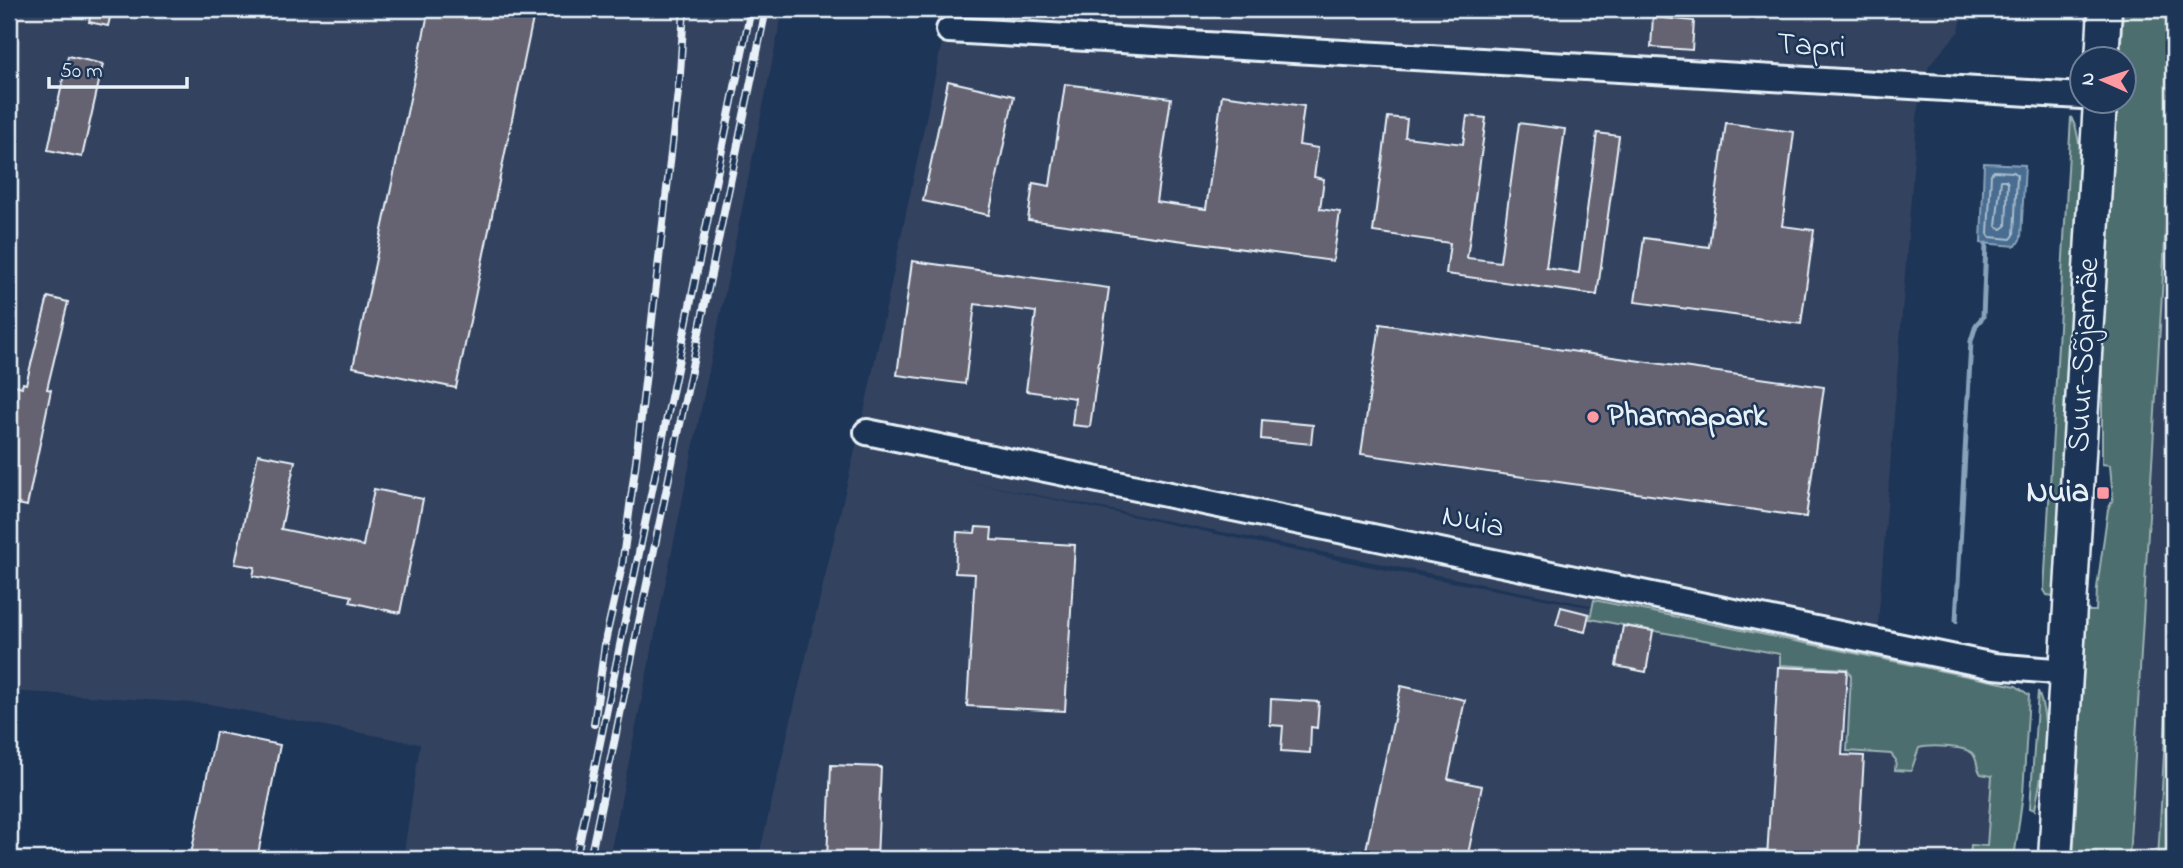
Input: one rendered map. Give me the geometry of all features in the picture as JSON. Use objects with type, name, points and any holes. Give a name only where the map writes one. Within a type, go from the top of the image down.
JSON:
[{"type":"main road","points":[[2103,46],[2105,9]]},
{"type":"main road","name":"Suur-Sõjamäe","points":[[2055,859],[2099,116]]},
{"type":"street","name":"Tapri","points":[[949,30],[2068,95]]},
{"type":"street","name":"Nuia","points":[[867,432],[1994,666],[2067,672]]},
{"type":"shaded area","points":[[9,9],[783,9],[609,859],[403,859],[420,744],[209,704],[9,691]]},
{"type":"shaded area","points":[[949,9],[1964,9],[1959,31],[1929,66],[1918,107],[1875,662],[2025,699],[2013,859],[758,859],[864,412]],"holes":[[[961,480],[1714,630],[1386,570]]]},
{"type":"shaded area","points":[[2174,86],[2174,859],[2129,859]]},
{"type":"green space","points":[[2123,9],[2174,9],[2174,86],[2129,859],[2073,859],[2087,611],[2096,611],[2108,509],[2113,500],[2110,465],[2102,464],[2102,355],[2116,116],[2138,116],[2138,46],[2121,46]]},
{"type":"green space","points":[[2071,117],[2080,148],[2054,596],[2047,595],[2044,590]]},
{"type":"green space","points":[[2174,578],[2174,859],[2158,859]]},
{"type":"green space","points":[[1594,600],[2016,686],[2029,695],[2023,794],[2014,859],[1970,859],[1971,845],[1987,846],[1992,776],[1981,774],[1972,753],[1946,747],[1919,748],[1911,771],[1895,770],[1896,760],[1891,754],[1847,751],[1851,676],[1847,669],[1780,665],[1780,654],[1590,619]]},
{"type":"green space","points":[[2038,691],[2045,720],[2045,735],[2035,810],[2030,808]]},
{"type":"water","points":[[1984,163],[2025,165],[2021,238],[2016,246],[1981,243]]},
{"type":"building","points":[[92,9],[112,9],[108,26],[89,22]]},
{"type":"building","points":[[429,9],[535,9],[456,388],[353,367]]},
{"type":"building","points":[[1653,17],[1694,21],[1692,50],[1651,47]]},
{"type":"building","points":[[68,56],[103,64],[82,157],[48,150]]},
{"type":"building","points":[[948,81],[1014,96],[989,215],[923,201]]},
{"type":"building","points":[[1065,84],[1171,98],[1156,202],[1206,209],[1222,95],[1304,106],[1299,145],[1318,148],[1314,177],[1324,179],[1320,209],[1340,212],[1333,261],[1028,220],[1033,183],[1050,186]]},
{"type":"building","points":[[1467,116],[1486,118],[1467,258],[1500,262],[1519,123],[1565,129],[1546,268],[1579,273],[1597,133],[1619,136],[1597,295],[1446,274],[1450,243],[1373,232],[1388,117],[1407,119],[1405,137],[1463,144]]},
{"type":"building","points":[[1726,123],[1794,132],[1782,226],[1814,230],[1801,324],[1635,302],[1644,238],[1709,247]]},
{"type":"building","points":[[912,261],[1109,288],[1090,427],[1072,425],[1075,398],[1026,391],[1036,312],[975,304],[965,384],[897,375]]},
{"type":"building","points":[[48,297],[68,302],[47,389],[51,390],[27,506],[9,502],[9,401],[12,402],[15,385],[22,387],[23,383],[26,384]]},
{"type":"building","name":"Pharmapark","points":[[1380,324],[1824,387],[1806,517],[1361,454]]},
{"type":"building","points":[[1262,420],[1313,425],[1311,444],[1261,439]]},
{"type":"building","points":[[258,454],[295,461],[281,529],[363,546],[374,489],[423,499],[400,613],[350,602],[352,596],[253,576],[255,567],[235,564]]},
{"type":"building","points":[[976,527],[992,528],[991,540],[1075,545],[1065,711],[967,706],[975,574],[955,573],[957,532],[975,533]]},
{"type":"building","points":[[1561,607],[1589,614],[1585,632],[1556,625]]},
{"type":"building","points":[[1623,626],[1653,631],[1646,672],[1616,666]]},
{"type":"building","points":[[1778,667],[1847,670],[1842,755],[1864,756],[1858,859],[1767,859]]},
{"type":"building","points":[[1401,686],[1465,700],[1448,779],[1482,786],[1467,859],[1364,859]]},
{"type":"building","points":[[1271,699],[1319,702],[1317,728],[1311,727],[1310,753],[1281,751],[1283,726],[1270,725]]},
{"type":"building","points":[[216,732],[280,745],[257,859],[190,859]]},
{"type":"building","points":[[831,765],[881,767],[877,859],[827,859]]},
{"type":"waterway","points":[[1956,621],[1971,341],[1976,325],[1983,317],[1986,244]]},
{"type":"railway","points":[[594,724],[606,637],[622,566],[636,461],[680,74],[684,9]]},
{"type":"railway","points":[[576,859],[751,9]]},
{"type":"railway","points":[[590,859],[766,9]]},
{"type":"place","name":"Pharmapark","points":[[1593,417]]},
{"type":"place","name":"Nuia","points":[[2103,493]]}]
